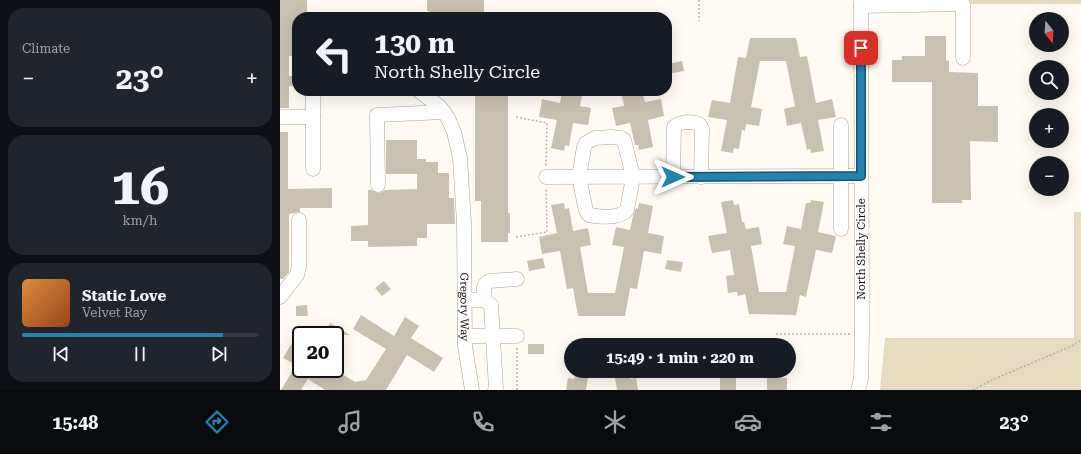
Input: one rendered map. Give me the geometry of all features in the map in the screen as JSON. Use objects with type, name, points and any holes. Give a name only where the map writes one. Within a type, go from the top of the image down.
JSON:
[{"type":"street","points":[[861,3],[963,4],[963,58]]},
{"type":"street","name":"North Shelly Circle","points":[[859,384],[862,334],[861,3]]},
{"type":"street","points":[[313,96],[313,169]]},
{"type":"street","points":[[426,96],[444,112]]},
{"type":"street","points":[[378,185],[377,115],[444,112]]},
{"type":"street","name":"Gregory Way","points":[[444,112],[454,132],[460,158],[464,223],[465,346],[472,390]]},
{"type":"street","points":[[280,117],[313,117]]},
{"type":"street","points":[[673,177],[674,127],[684,122],[699,124],[702,129],[701,177]]},
{"type":"street","points":[[841,125],[841,229]]},
{"type":"street","points":[[611,137],[621,138],[624,140],[633,177],[627,210],[624,213],[611,217],[597,216],[587,213],[579,177],[586,143],[595,138],[611,137]]},
{"type":"street","points":[[546,177],[861,176]]},
{"type":"street","points":[[280,297],[297,275],[299,268],[299,220]]},
{"type":"street","points":[[484,300],[484,287],[486,283],[490,281],[517,279]]},
{"type":"street","points":[[465,300],[484,300],[491,305],[495,390]]},
{"type":"street","points":[[465,336],[517,336]]},
{"type":"path","points":[[699,0],[699,21]]},
{"type":"path","points":[[776,334],[862,334]]},
{"type":"path","points":[[517,336],[517,390]]},
{"type":"path","points":[[973,390],[990,381],[1074,345],[1081,340]]},
{"type":"shaded area","points":[[970,0],[1081,0],[1081,4],[971,4]]},
{"type":"shaded area","points":[[1074,212],[1081,212],[1081,390],[880,390],[885,338],[1074,338]]},
{"type":"building","points":[[280,0],[307,0],[307,12],[292,12],[292,56],[289,56],[289,76],[292,76],[292,86],[289,86],[289,108],[280,108]]},
{"type":"building","points":[[427,0],[484,0],[484,12],[427,11]]},
{"type":"building","points":[[925,36],[946,36],[946,60],[949,61],[949,72],[978,73],[978,106],[998,106],[998,142],[970,141],[971,200],[962,200],[962,203],[932,203],[932,82],[892,82],[892,60],[902,60],[902,56],[925,56]]},
{"type":"building","points":[[750,38],[796,38],[800,57],[807,56],[816,103],[832,99],[836,117],[818,120],[824,151],[811,153],[810,149],[807,150],[801,123],[787,126],[784,109],[795,106],[786,61],[760,61],[751,107],[762,109],[759,126],[746,124],[745,131],[742,130],[739,149],[734,148],[733,153],[721,151],[727,120],[708,117],[712,100],[730,103],[738,57],[746,58]]},
{"type":"building","points":[[682,61],[684,71],[672,73],[672,63]]},
{"type":"building","points":[[475,96],[508,96],[508,213],[510,213],[510,233],[508,233],[508,242],[481,242],[481,201],[475,201]]},
{"type":"building","points":[[561,96],[582,96],[580,106],[591,108],[588,125],[573,123],[569,146],[565,145],[564,151],[551,148],[557,120],[539,117],[542,99],[560,103]]},
{"type":"building","points":[[622,96],[643,96],[645,102],[661,99],[664,116],[648,120],[653,147],[639,150],[638,145],[635,145],[630,123],[616,126],[612,108],[624,106]]},
{"type":"building","points":[[280,132],[288,132],[288,189],[332,188],[332,208],[300,208],[300,212],[289,214],[289,272],[283,279],[280,279]]},
{"type":"building","points":[[386,140],[417,140],[417,159],[426,159],[426,162],[438,162],[438,173],[449,173],[449,198],[454,198],[455,224],[427,224],[427,238],[417,238],[417,246],[368,247],[368,241],[351,241],[351,226],[368,225],[368,190],[378,193],[385,190],[417,189],[417,174],[386,174]]},
{"type":"building","points":[[733,200],[734,205],[739,204],[742,222],[744,222],[746,229],[759,227],[762,244],[751,246],[759,292],[786,292],[795,246],[783,244],[787,226],[801,229],[806,203],[810,203],[811,200],[824,202],[818,232],[836,236],[832,253],[816,250],[806,297],[800,295],[796,315],[749,314],[745,294],[738,296],[737,292],[728,293],[726,276],[734,275],[730,250],[712,253],[708,236],[727,233],[721,202]]},
{"type":"building","points":[[564,203],[565,209],[569,208],[573,231],[588,228],[591,245],[580,247],[588,293],[615,293],[624,247],[612,245],[616,227],[630,230],[633,216],[636,208],[638,209],[639,203],[653,206],[648,233],[664,236],[661,254],[644,251],[637,289],[630,288],[625,316],[578,316],[573,288],[567,289],[560,251],[542,254],[539,237],[557,233],[551,205]]},
{"type":"building","points":[[543,258],[545,268],[529,271],[527,261]]},
{"type":"building","points":[[667,260],[683,262],[681,272],[665,269]]},
{"type":"building","points":[[384,281],[391,289],[382,296],[375,288]]},
{"type":"building","points":[[307,305],[308,316],[296,316],[296,306]]},
{"type":"building","points":[[361,315],[394,336],[405,317],[419,326],[411,338],[443,358],[434,372],[407,355],[386,390],[325,390],[308,379],[301,390],[281,390],[292,372],[292,378],[344,378],[344,375],[355,382],[366,380],[386,349],[353,329]]},
{"type":"building","points":[[330,323],[335,326],[328,326]]},
{"type":"building","points":[[344,331],[350,335],[344,335]]},
{"type":"building","points":[[292,343],[292,363],[283,358]]},
{"type":"building","points":[[528,344],[544,344],[544,354],[528,354]]},
{"type":"building","points":[[568,378],[588,378],[586,390],[566,390]]},
{"type":"building","points":[[615,378],[636,378],[638,390],[617,390]]},
{"type":"building","points":[[720,378],[736,378],[736,390],[720,390]]},
{"type":"building","points":[[767,378],[787,378],[787,390],[767,390]]},
{"type":"route","points":[[673,177],[861,176],[861,48]]}]
